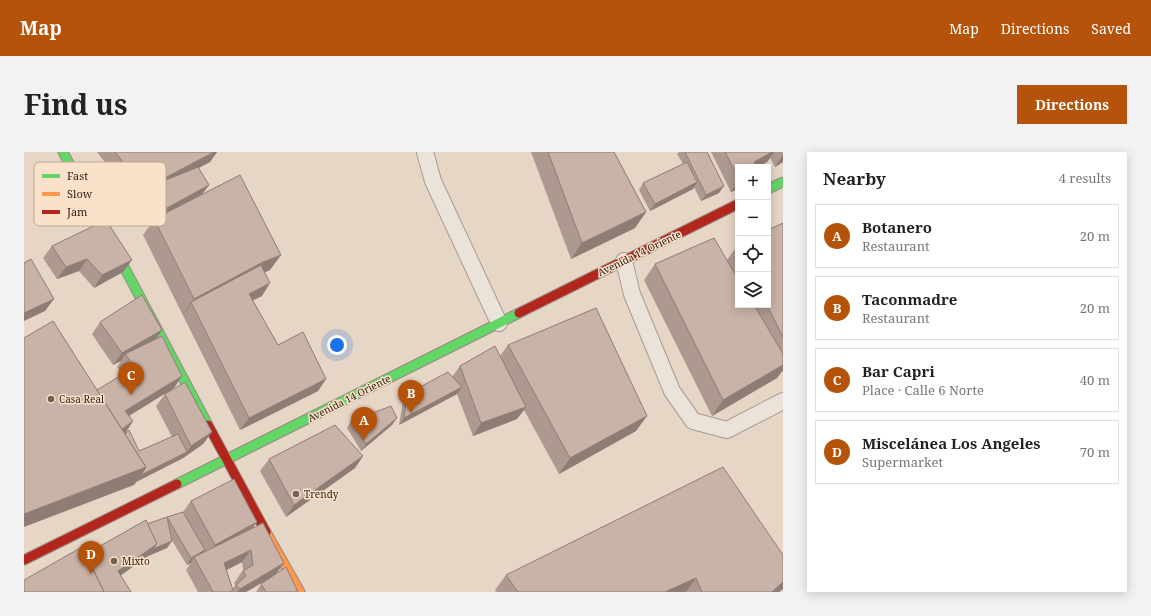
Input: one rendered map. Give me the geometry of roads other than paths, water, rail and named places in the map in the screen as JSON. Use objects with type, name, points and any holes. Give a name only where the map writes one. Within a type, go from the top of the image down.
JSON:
[{"type":"main road","points":[[62,152],[67,162]]},
{"type":"main road","points":[[771,188],[783,182]]},
{"type":"main road","name":"Avenida 14 Oriente","points":[[24,560],[735,206]]},
{"type":"main road","points":[[101,226],[226,460],[300,592]]},
{"type":"lane","points":[[425,152],[433,181],[499,323]]},
{"type":"lane","points":[[624,261],[632,294],[672,391],[692,421],[727,430],[783,401]]},
{"type":"place","name":"Bar Capri","points":[[131,395]]},
{"type":"place","name":"Casa Real","points":[[51,399]]},
{"type":"place","name":"Taconmadre","points":[[411,413]]},
{"type":"place","name":"Botanero","points":[[364,440]]},
{"type":"place","name":"Trendy","points":[[296,494]]},
{"type":"place","name":"Mixto","points":[[114,561]]},
{"type":"place","name":"Miscelánea Los Angeles","points":[[91,574]]}]
